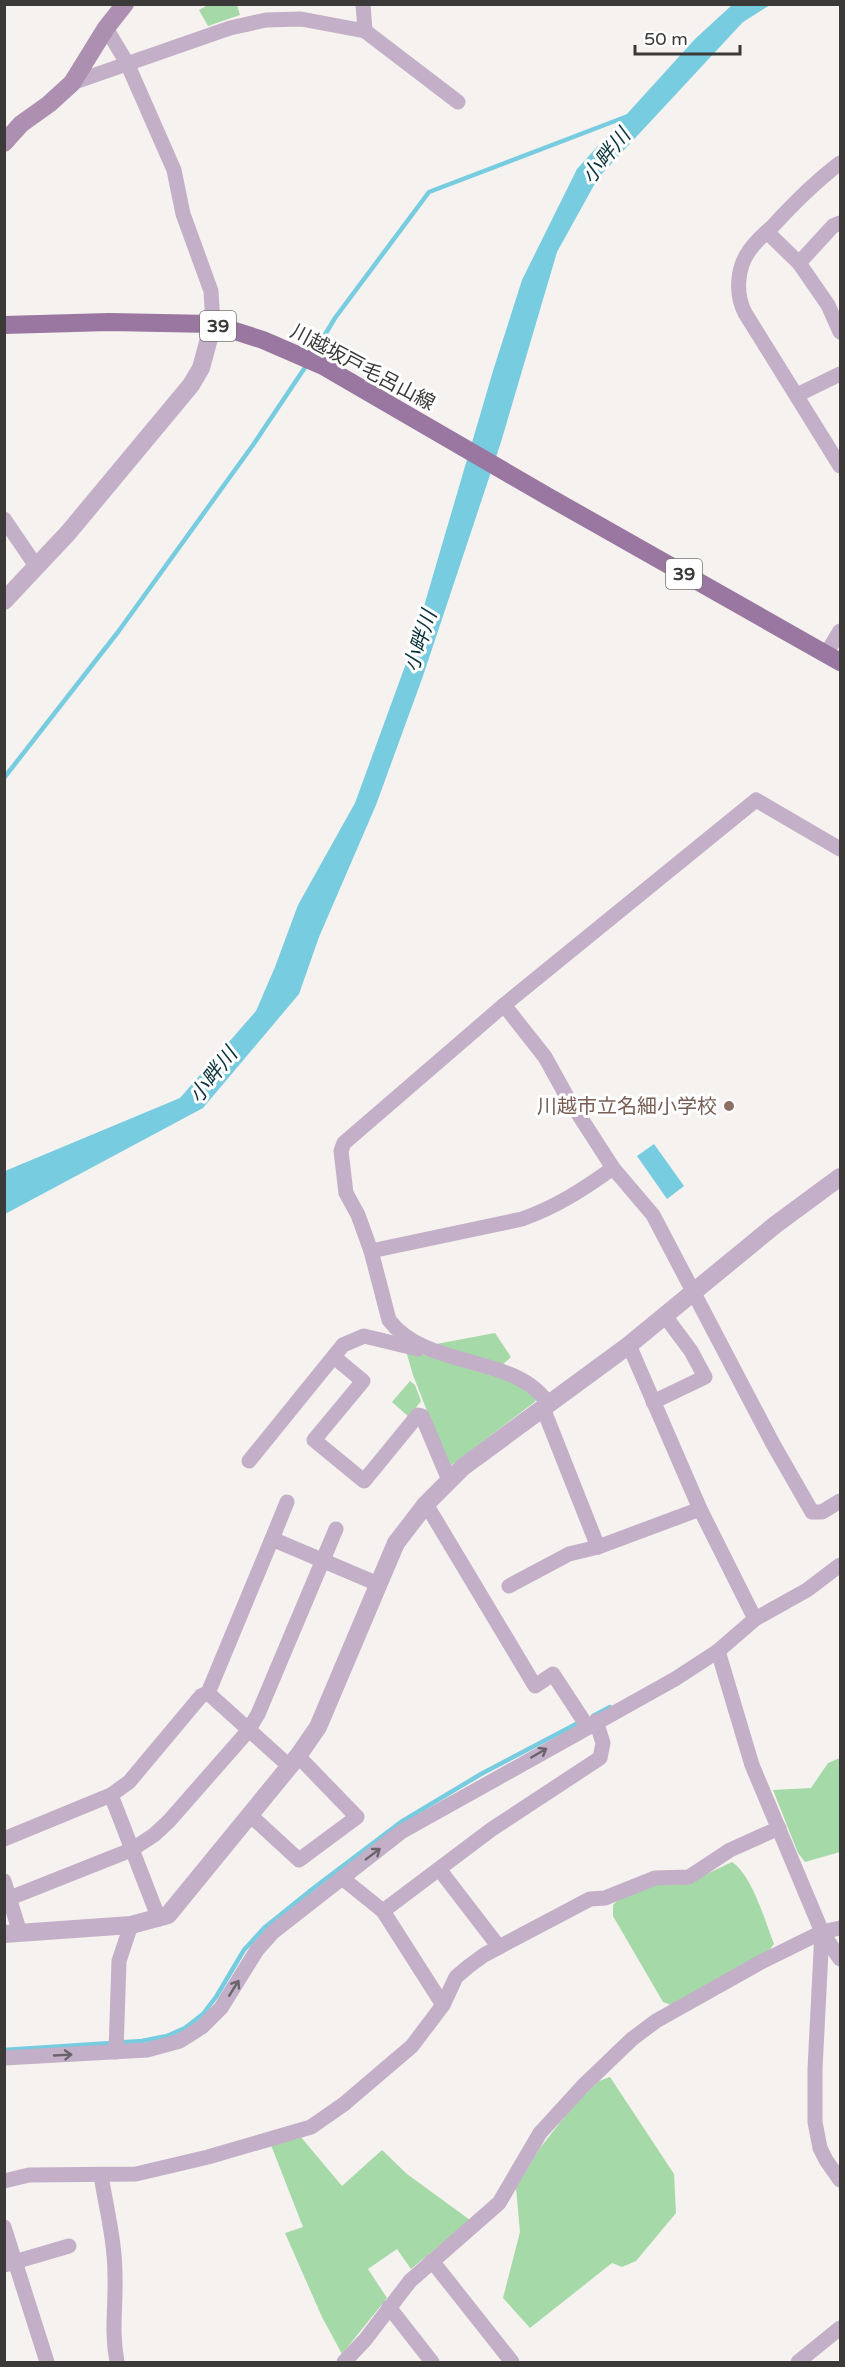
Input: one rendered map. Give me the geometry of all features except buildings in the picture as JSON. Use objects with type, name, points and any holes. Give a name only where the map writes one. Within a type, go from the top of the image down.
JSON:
[{"type":"main road","points":[[4,143],[21,124],[49,104],[72,83],[106,28],[125,4]]},
{"type":"main road","name":"川越坂戸毛呂山線","points":[[4,325],[109,322],[213,324],[263,340],[323,366],[833,658]]},
{"type":"street","points":[[363,4],[365,31]]},
{"type":"street","points":[[72,83],[230,28],[266,20],[301,19],[365,31],[458,102]]},
{"type":"street","points":[[6,595],[68,533],[191,385],[201,368],[213,324],[211,291],[183,214],[174,170],[127,63],[106,28]]},
{"type":"street","points":[[838,457],[740,303],[738,286],[743,262],[749,251],[815,184],[840,164]]},
{"type":"street","points":[[800,263],[833,226],[840,223]]},
{"type":"street","points":[[767,232],[800,263],[834,302],[840,332]]},
{"type":"street","points":[[797,395],[840,374]]},
{"type":"street","points":[[4,519],[36,566]]},
{"type":"street","points":[[833,658],[840,631]]},
{"type":"street","points":[[430,1351],[395,1329],[389,1320],[371,1251],[358,1215],[346,1193],[341,1147],[504,1005],[756,800],[840,849]]},
{"type":"street","points":[[504,1005],[544,1057],[613,1168],[653,1215],[692,1293],[812,1512],[822,1512],[840,1501]]},
{"type":"street","points":[[371,1251],[522,1219],[573,1196],[613,1168]]},
{"type":"street","points":[[4,1881],[10,1898],[12,1934],[131,1925],[168,1915],[294,1761],[318,1727],[396,1543],[426,1504],[463,1467],[628,1346],[775,1225],[840,1177]]},
{"type":"street","points":[[653,1402],[705,1377],[691,1351],[665,1316]]},
{"type":"street","points":[[249,1461],[343,1345],[364,1336],[479,1363],[521,1380],[541,1392],[598,1547]]},
{"type":"street","points":[[628,1346],[700,1509],[755,1619]]},
{"type":"street","points":[[334,1357],[363,1380],[314,1440],[364,1480],[418,1415],[422,1416],[449,1480]]},
{"type":"street","points":[[4,1839],[111,1795],[129,1782],[201,1696],[208,1692],[287,1502]]},
{"type":"street","points":[[383,1911],[519,1810],[600,1758],[603,1743],[592,1724],[553,1674],[535,1686],[426,1504]]},
{"type":"street","points":[[509,1586],[569,1554],[598,1547],[700,1509]]},
{"type":"street","points":[[10,1898],[131,1850],[169,1821],[248,1731],[258,1714],[336,1529]]},
{"type":"street","points":[[272,1539],[378,1584]]},
{"type":"street","points":[[4,2058],[116,2046],[147,2050],[180,2041],[202,2027],[221,2008],[264,1941],[401,1832],[718,1652],[755,1619],[807,1590],[840,1565]]},
{"type":"street","points":[[718,1652],[752,1765],[822,1932],[840,1959]]},
{"type":"street","points":[[208,1692],[248,1731],[294,1761],[357,1817],[299,1860],[250,1815]]},
{"type":"street","points":[[111,1795],[159,1919]]},
{"type":"street","points":[[4,2181],[29,2175],[136,2174],[208,2157],[311,2127],[344,2104],[412,2046],[443,2005],[456,1977],[484,1955],[590,1899],[605,1898],[655,1878],[688,1877],[730,1850],[779,1828]]},
{"type":"street","points":[[440,1869],[499,1947]]},
{"type":"street","points":[[342,1878],[383,1911],[443,2005]]},
{"type":"street","points":[[116,2046],[119,1961],[131,1925]]},
{"type":"street","points":[[344,2362],[365,2340],[410,2281],[499,2203],[540,2133],[583,2086],[632,2039],[681,2006],[761,1962],[822,1932],[840,1928]]},
{"type":"street","points":[[822,1932],[815,2069],[815,2122],[823,2154],[830,2169],[840,2180]]},
{"type":"street","points":[[101,2175],[116,2275],[112,2337],[117,2362]]},
{"type":"street","points":[[4,2227],[10,2263],[47,2362]]},
{"type":"street","points":[[10,2263],[69,2246]]},
{"type":"street","points":[[432,2261],[512,2362]]},
{"type":"street","points":[[389,2307],[432,2362]]},
{"type":"street","points":[[798,2362],[840,2328]]},
{"type":"green space","points":[[210,4],[237,5],[240,15],[208,26],[199,10]]},
{"type":"green space","points":[[495,1333],[511,1357],[502,1365],[431,1345]]},
{"type":"green space","points":[[406,1351],[494,1374],[525,1390],[536,1401],[449,1467]]},
{"type":"green space","points":[[410,1381],[415,1385],[421,1401],[409,1417],[392,1402]]},
{"type":"green space","points":[[840,1758],[840,1852],[805,1862],[798,1853],[773,1790],[811,1788],[828,1763]]},
{"type":"green space","points":[[732,1862],[746,1877],[752,1888],[774,1944],[768,1952],[671,2005],[663,2002],[613,1916],[613,1905],[619,1899],[655,1884],[690,1882]]},
{"type":"green space","points":[[610,2077],[674,2174],[676,2213],[636,2261],[622,2267],[612,2263],[530,2328],[503,2298],[520,2232],[516,2188],[540,2148],[574,2105],[599,2081]]},
{"type":"green space","points":[[300,2136],[342,2186],[382,2150],[407,2174],[470,2220],[411,2269],[397,2249],[368,2269],[387,2298],[342,2354],[322,2317],[285,2233],[303,2227],[271,2145]]},
{"type":"water","name":"小畔川","points":[[732,5],[770,5],[743,22],[598,178],[557,252],[501,442],[423,676],[376,805],[319,937],[299,994],[203,1108],[5,1214],[5,1171],[180,1098],[256,1011],[298,905],[355,803],[412,647],[522,280],[577,169],[695,39]]},
{"type":"water","points":[[654,1144],[684,1186],[667,1199],[637,1156]]},
{"type":"waterway","name":"小畔川","points":[[312,356],[335,318],[429,192],[628,116]]},
{"type":"waterway","points":[[4,778],[118,632],[253,445],[308,363]]},
{"type":"waterway","points":[[593,1716],[610,1707]]},
{"type":"waterway","points":[[4,2050],[142,2041],[167,2036],[185,2028],[203,2014],[244,1950],[264,1928],[315,1887],[401,1822],[481,1774],[580,1722]]},
{"type":"place","name":"川越市立名細小学校","points":[[729,1106]]}]
